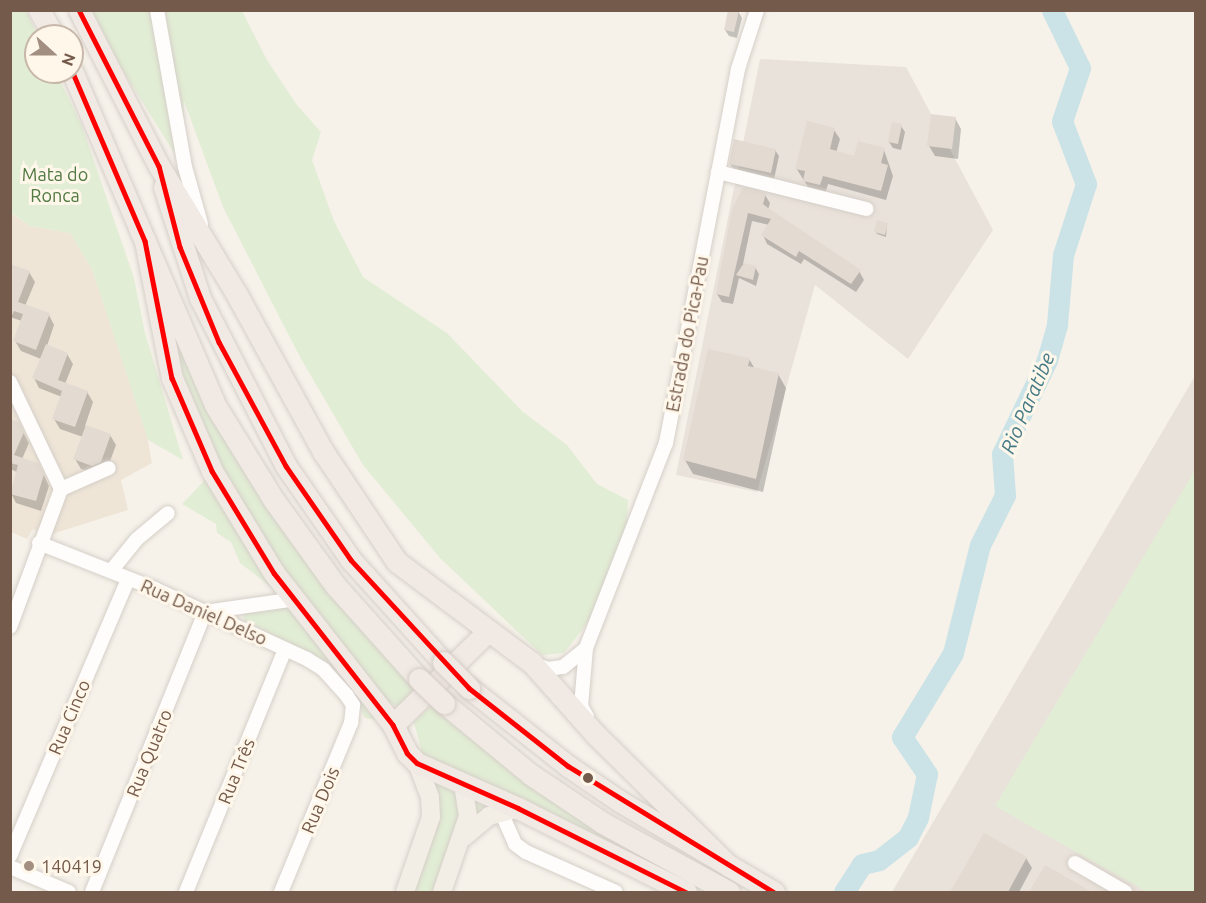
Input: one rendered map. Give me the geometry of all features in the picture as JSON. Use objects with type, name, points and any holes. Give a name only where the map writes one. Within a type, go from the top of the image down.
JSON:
[{"type":"highway","points":[[39,10],[47,24]]},
{"type":"highway","points":[[79,10],[159,166],[213,253],[324,453],[397,561],[487,632],[532,663],[596,735],[729,866]]},
{"type":"highway","points":[[78,84],[215,405],[273,499],[335,585],[419,679],[444,703],[530,774],[603,823],[729,892]]},
{"type":"highway","points":[[159,166],[200,298],[286,466],[351,560],[469,688],[577,772],[774,892]]},
{"type":"highway","points":[[145,241],[162,338],[182,408],[231,507],[296,600],[393,725],[407,753],[417,763],[463,784],[509,810],[686,892]]},
{"type":"highway","points":[[393,725],[487,632]]},
{"type":"main road","points":[[405,892],[431,817],[430,797],[417,763]]},
{"type":"main road","points":[[442,892],[464,837],[469,804],[463,784]]},
{"type":"main road","points":[[464,837],[489,816],[509,810]]},
{"type":"street","points":[[157,10],[185,167],[213,253]]},
{"type":"street","name":"Estrada do Pica-Pau","points":[[596,735],[581,706],[586,648],[666,443],[738,69],[757,10]]},
{"type":"street","points":[[718,172],[866,209]]},
{"type":"street","points":[[10,382],[61,489]]},
{"type":"street","points":[[10,627],[39,543],[61,489],[110,468]]},
{"type":"street","points":[[111,571],[137,539],[168,513]]},
{"type":"street","name":"Rua Daniel Delso","points":[[39,543],[111,571],[285,649],[323,669],[353,705]]},
{"type":"street","name":"Rua Cinco","points":[[10,856],[128,579]]},
{"type":"street","points":[[205,612],[296,600]]},
{"type":"street","name":"Rua Quatro","points":[[92,892],[205,612]]},
{"type":"street","name":"Estrada do Pica-Pau","points":[[532,663],[548,669],[563,667],[573,663],[586,648]]},
{"type":"street","name":"Rua Três","points":[[186,892],[285,649]]},
{"type":"street","name":"Rua Dois","points":[[281,892],[348,732],[353,705]]},
{"type":"street","points":[[509,810],[514,844],[526,852],[616,892]]},
{"type":"street","points":[[1075,863],[1125,892]]},
{"type":"street","points":[[10,867],[69,892]]},
{"type":"shaded area","points":[[760,59],[906,67],[993,230],[908,359],[815,285],[757,492],[676,475]]},
{"type":"shaded area","points":[[10,213],[30,226],[70,233],[92,269],[145,425],[152,463],[121,480],[128,510],[49,535],[33,529],[27,539],[11,532]]},
{"type":"shaded area","points":[[1195,376],[1195,892],[892,892]]},
{"type":"green space","name":"Mata do Ronca","points":[[10,11],[26,11],[32,24],[24,24],[24,84],[62,84],[82,126],[134,278],[145,333],[183,460],[148,440],[92,269],[70,233],[30,226],[11,213]]},
{"type":"green space","points":[[86,11],[242,11],[267,60],[297,105],[321,132],[312,160],[334,221],[363,277],[447,333],[523,412],[567,445],[597,484],[628,500],[627,530],[593,616],[564,653],[542,655],[440,558],[363,465],[300,357],[223,207],[184,101],[181,164]]},
{"type":"green space","points":[[160,300],[195,375],[418,692],[398,706],[383,701],[293,587],[222,479],[184,403]]},
{"type":"green space","points":[[1195,470],[1195,892],[1147,892],[995,806]]},
{"type":"green space","points":[[205,480],[254,553],[275,590],[240,563],[231,542],[217,533],[216,524],[182,504]]},
{"type":"green space","points":[[293,605],[334,654],[408,722],[413,751],[379,720],[365,718],[345,677],[327,662],[244,620],[244,614],[249,612]]},
{"type":"green space","points":[[434,703],[524,782],[703,892],[423,757],[414,722]]},
{"type":"green space","points":[[431,778],[498,804],[459,843],[438,892],[407,892]]},
{"type":"building","points":[[728,10],[739,10],[734,32],[724,30]]},
{"type":"building","points":[[931,114],[956,117],[952,149],[927,146]]},
{"type":"building","points":[[807,121],[835,128],[830,149],[854,156],[858,141],[885,148],[881,163],[888,165],[881,191],[823,176],[820,185],[803,181],[805,171],[795,169]]},
{"type":"building","points":[[892,122],[902,124],[898,144],[888,142]]},
{"type":"building","points":[[734,139],[776,149],[771,173],[729,164]]},
{"type":"building","points":[[743,187],[766,193],[763,204],[861,270],[851,284],[799,251],[796,257],[761,235],[771,219],[748,213],[729,297],[716,294],[732,209]]},
{"type":"building","points":[[877,220],[888,223],[885,235],[874,232]]},
{"type":"building","points":[[744,263],[756,266],[753,280],[736,275]]},
{"type":"building","points":[[10,264],[30,271],[18,302],[50,313],[36,350],[13,341],[23,314],[14,311],[10,319]]},
{"type":"building","points":[[46,344],[68,353],[58,380],[88,391],[75,427],[52,419],[62,391],[32,378]]},
{"type":"building","points":[[708,349],[750,358],[748,366],[779,373],[756,479],[683,460]]},
{"type":"building","points":[[10,419],[20,423],[24,432],[14,455],[38,463],[44,474],[36,501],[10,494],[18,465],[10,463]]},
{"type":"building","points":[[86,425],[111,434],[101,462],[92,466],[73,459]]},
{"type":"building","points":[[984,833],[1027,857],[1008,892],[950,892]]},
{"type":"building","points":[[1045,865],[1092,892],[1029,892]]},
{"type":"waterway","name":"Rio Paratibe","points":[[844,892],[862,864],[879,860],[908,837],[918,817],[927,774],[902,737],[953,653],[980,545],[1005,495],[1002,454],[1047,360],[1057,324],[1063,255],[1086,184],[1062,121],[1080,68],[1052,10]]},
{"type":"transit line","points":[[79,10],[159,166],[180,247],[219,342],[286,466],[351,560],[469,688],[568,766],[774,892]]},
{"type":"transit line","points":[[78,84],[145,241],[172,378],[212,471],[274,573],[393,725],[407,753],[417,763],[518,808],[686,892]]},
{"type":"place","name":"140419","points":[[29,866]]}]
